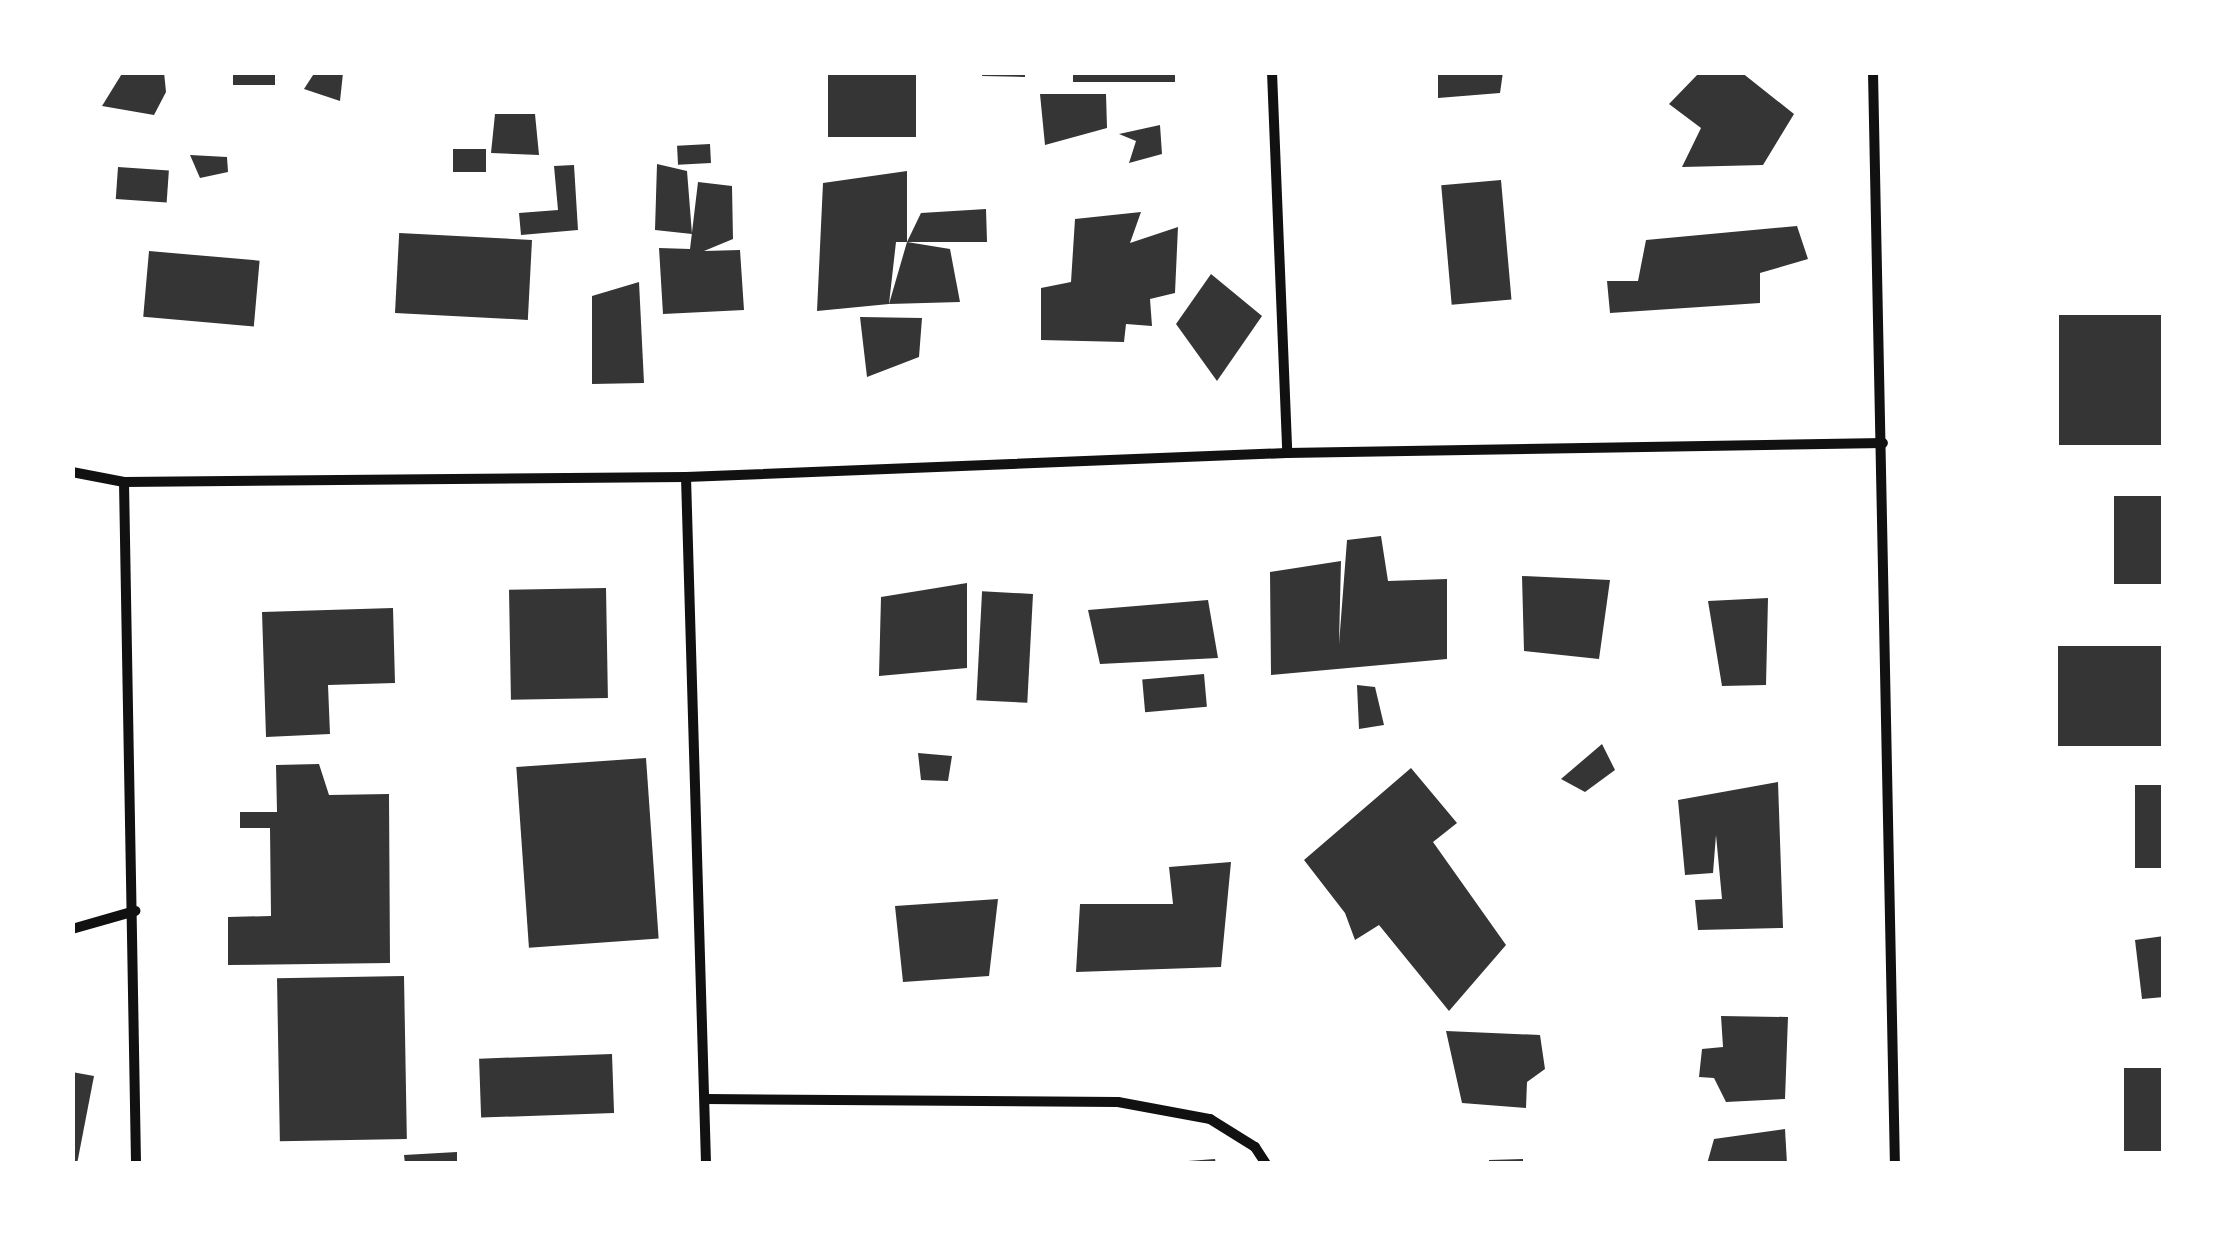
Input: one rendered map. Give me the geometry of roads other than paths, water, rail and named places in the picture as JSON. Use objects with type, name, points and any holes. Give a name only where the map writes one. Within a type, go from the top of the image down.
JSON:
[{"type":"street","points":[[1272,72],[1286,453]]},
{"type":"street","points":[[1872,72],[1883,443],[1895,1164]]},
{"type":"street","points":[[72,472],[124,482],[686,477],[1286,453],[1883,443]]},
{"type":"street","points":[[686,477],[706,1164]]},
{"type":"street","points":[[124,482],[135,911],[136,1164]]},
{"type":"street","points":[[72,929],[135,911]]},
{"type":"street","points":[[706,1099],[1118,1102],[1210,1120],[1255,1147],[1266,1164]]}]
